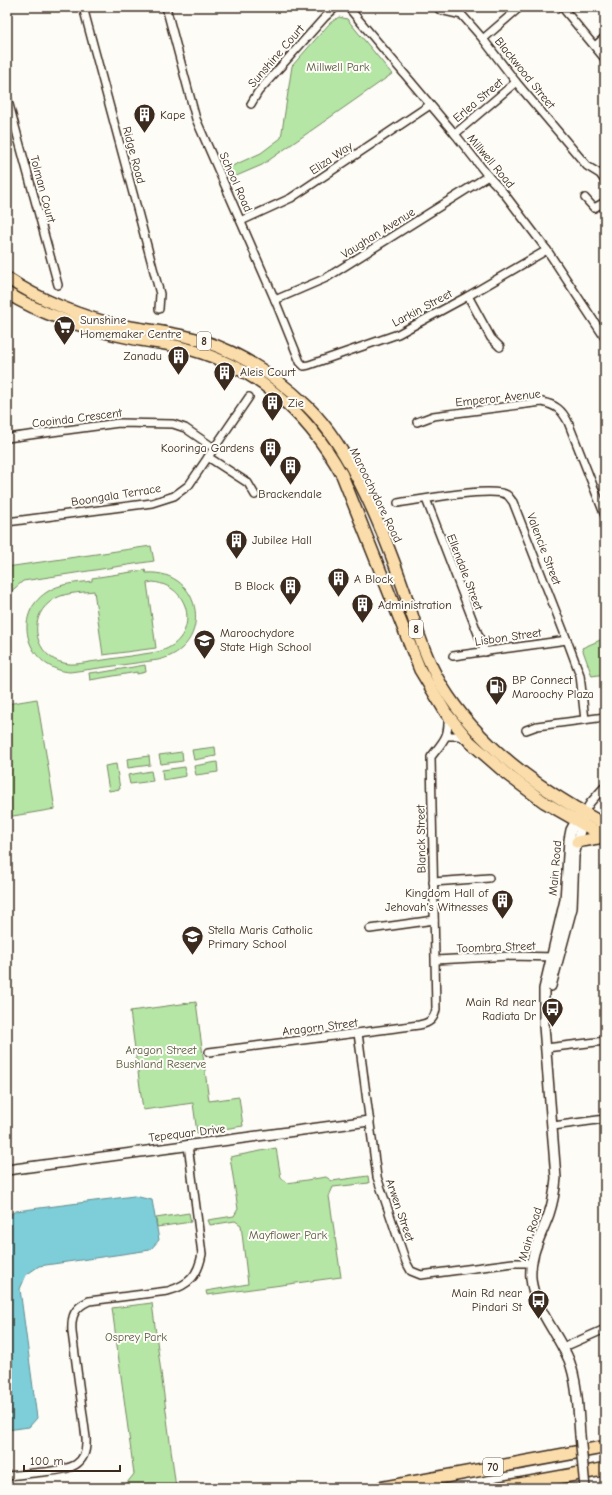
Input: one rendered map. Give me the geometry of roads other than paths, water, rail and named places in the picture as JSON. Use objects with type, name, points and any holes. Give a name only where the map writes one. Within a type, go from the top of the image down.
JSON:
[{"type":"highway","name":"70","points":[[382,1488],[605,1447]]},
{"type":"highway","name":"70","points":[[499,1488],[605,1469]]},
{"type":"main road","name":"Maroochydore Road","points":[[7,278],[23,289],[51,302],[99,320],[122,326],[186,336],[218,346],[251,362],[283,384],[322,423],[352,468],[384,537],[424,650],[435,673],[454,704],[472,728],[499,753],[537,783],[605,825]]},
{"type":"main road","name":"Maroochydore Road","points":[[7,293],[28,305],[73,323],[120,336],[179,346],[213,357],[231,365],[262,383],[292,408],[319,438],[342,474],[420,670],[448,715],[470,742],[489,760],[526,789],[544,802],[604,837]]},
{"type":"main road","name":"Main Road","points":[[584,813],[579,823],[574,856],[572,908],[544,989],[546,1048],[556,1178],[553,1197],[531,1263],[531,1278],[535,1294],[573,1372],[576,1387],[585,1488]]},
{"type":"main road","name":"Main Road","points":[[554,957],[565,900],[568,844],[571,830],[579,823]]},
{"type":"main road","points":[[577,842],[604,837]]},
{"type":"main road","name":"Tepequar Drive","points":[[7,1170],[369,1121]]},
{"type":"street","name":"Ridge Road","points":[[83,7],[160,294],[159,309]]},
{"type":"street","name":"School Road","points":[[166,7],[196,119],[275,300],[300,362]]},
{"type":"street","name":"Sunshine Court","points":[[251,104],[263,86],[324,18],[336,7]]},
{"type":"street","name":"Millwell Road","points":[[348,7],[455,134],[488,176],[503,192],[547,250],[605,338]]},
{"type":"street","name":"Blackwood Street","points":[[437,7],[440,10],[462,15],[587,166],[600,174],[605,181]]},
{"type":"street","points":[[483,39],[520,7]]},
{"type":"street","points":[[562,7],[605,59]]},
{"type":"street","points":[[595,46],[605,37]]},
{"type":"street","name":"Erlea Street","points":[[455,134],[516,82]]},
{"type":"street","name":"Tolman Court","points":[[7,97],[58,285]]},
{"type":"street","name":"Eliza Way","points":[[241,221],[291,198],[430,105]]},
{"type":"street","name":"Vaughan Avenue","points":[[275,300],[326,278],[488,176]]},
{"type":"street","points":[[585,198],[594,208],[605,202]]},
{"type":"street","name":"Larkin Street","points":[[300,362],[304,366],[309,365],[398,334],[468,296],[547,250]]},
{"type":"street","points":[[468,296],[491,338],[500,347]]},
{"type":"street","name":"Boongala Terrace","points":[[7,522],[165,500],[174,496],[189,485],[249,397]]},
{"type":"street","name":"Emperor Avenue","points":[[417,422],[433,416],[542,402],[552,404],[564,413],[605,516]]},
{"type":"street","name":"Cooinda Crescent","points":[[7,438],[119,423],[172,424],[185,428],[214,448]]},
{"type":"street","points":[[208,457],[248,483],[255,495]]},
{"type":"street","name":"Valencie Street","points":[[398,502],[468,492],[497,491],[507,495],[513,502],[568,640],[580,675],[586,720]]},
{"type":"street","name":"Ellendale Street","points":[[426,499],[485,652]]},
{"type":"street","name":"Lisbon Street","points":[[453,656],[568,640]]},
{"type":"street","points":[[448,715],[449,726],[447,736],[459,736],[470,742]]},
{"type":"street","points":[[526,730],[537,726],[605,718]]},
{"type":"street","name":"Blanck Street","points":[[432,1019],[436,1009],[436,960],[431,757],[447,736]]},
{"type":"street","points":[[584,813],[590,803],[605,786]]},
{"type":"street","points":[[433,882],[489,878]]},
{"type":"street","points":[[370,929],[434,920]]},
{"type":"street","name":"Toombra Street","points":[[436,960],[510,956],[554,957]]},
{"type":"street","name":"Aragorn Street","points":[[209,1052],[419,1025],[432,1019]]},
{"type":"street","name":"Arwen Street","points":[[358,1033],[377,1177],[406,1262],[411,1271],[421,1274],[513,1262],[531,1263]]},
{"type":"street","points":[[546,1048],[605,1041]]},
{"type":"street","points":[[553,1126],[605,1120]]},
{"type":"street","points":[[7,1476],[67,1469],[80,1461],[85,1454],[87,1447],[71,1322],[74,1312],[82,1304],[89,1301],[168,1291],[180,1288],[189,1282],[196,1273],[200,1265],[202,1254],[188,1145]]},
{"type":"street","points":[[562,1348],[605,1329]]},
{"type":"water","points":[[134,1196],[152,1200],[159,1240],[150,1250],[39,1266],[26,1275],[20,1289],[37,1418],[29,1427],[7,1430],[7,1216],[16,1211]]},
{"type":"place","name":"Kape","points":[[145,134]]},
{"type":"place","name":"Sunshine Homemaker Centre","points":[[64,346]]},
{"type":"place","name":"Zanadu","points":[[178,376]]},
{"type":"place","name":"Aleis Court","points":[[224,392]]},
{"type":"place","name":"Zie","points":[[272,422]]},
{"type":"place","name":"Kooringa Gardens","points":[[270,468]]},
{"type":"place","name":"Brackendale","points":[[290,486]]},
{"type":"place","name":"Jubilee Hall","points":[[236,560]]},
{"type":"place","name":"A Block","points":[[338,598]]},
{"type":"place","name":"B Block","points":[[290,606]]},
{"type":"place","name":"Administration","points":[[362,624]]},
{"type":"place","name":"Maroochydore State High School","points":[[205,660]]},
{"type":"place","name":"BP Connect Maroochy Plaza","points":[[496,706]]},
{"type":"place","name":"Kingdom Hall of Jehovah's Witnesses","points":[[503,920]]},
{"type":"place","name":"Stella Maris Catholic Primary School","points":[[193,956]]},
{"type":"place","name":"Main Rd near Radiata Dr","points":[[552,1028]]},
{"type":"place","name":"Main Rd near Pindari St","points":[[538,1320]]},
{"type":"park label","name":"Millwell Park","points":[[338,67]]},
{"type":"park label","name":"Aragon Street Bushland Reserve","points":[[161,1057]]},
{"type":"park label","name":"Mayflower Park","points":[[288,1235]]},
{"type":"park label","name":"Osprey Park","points":[[136,1337]]}]
